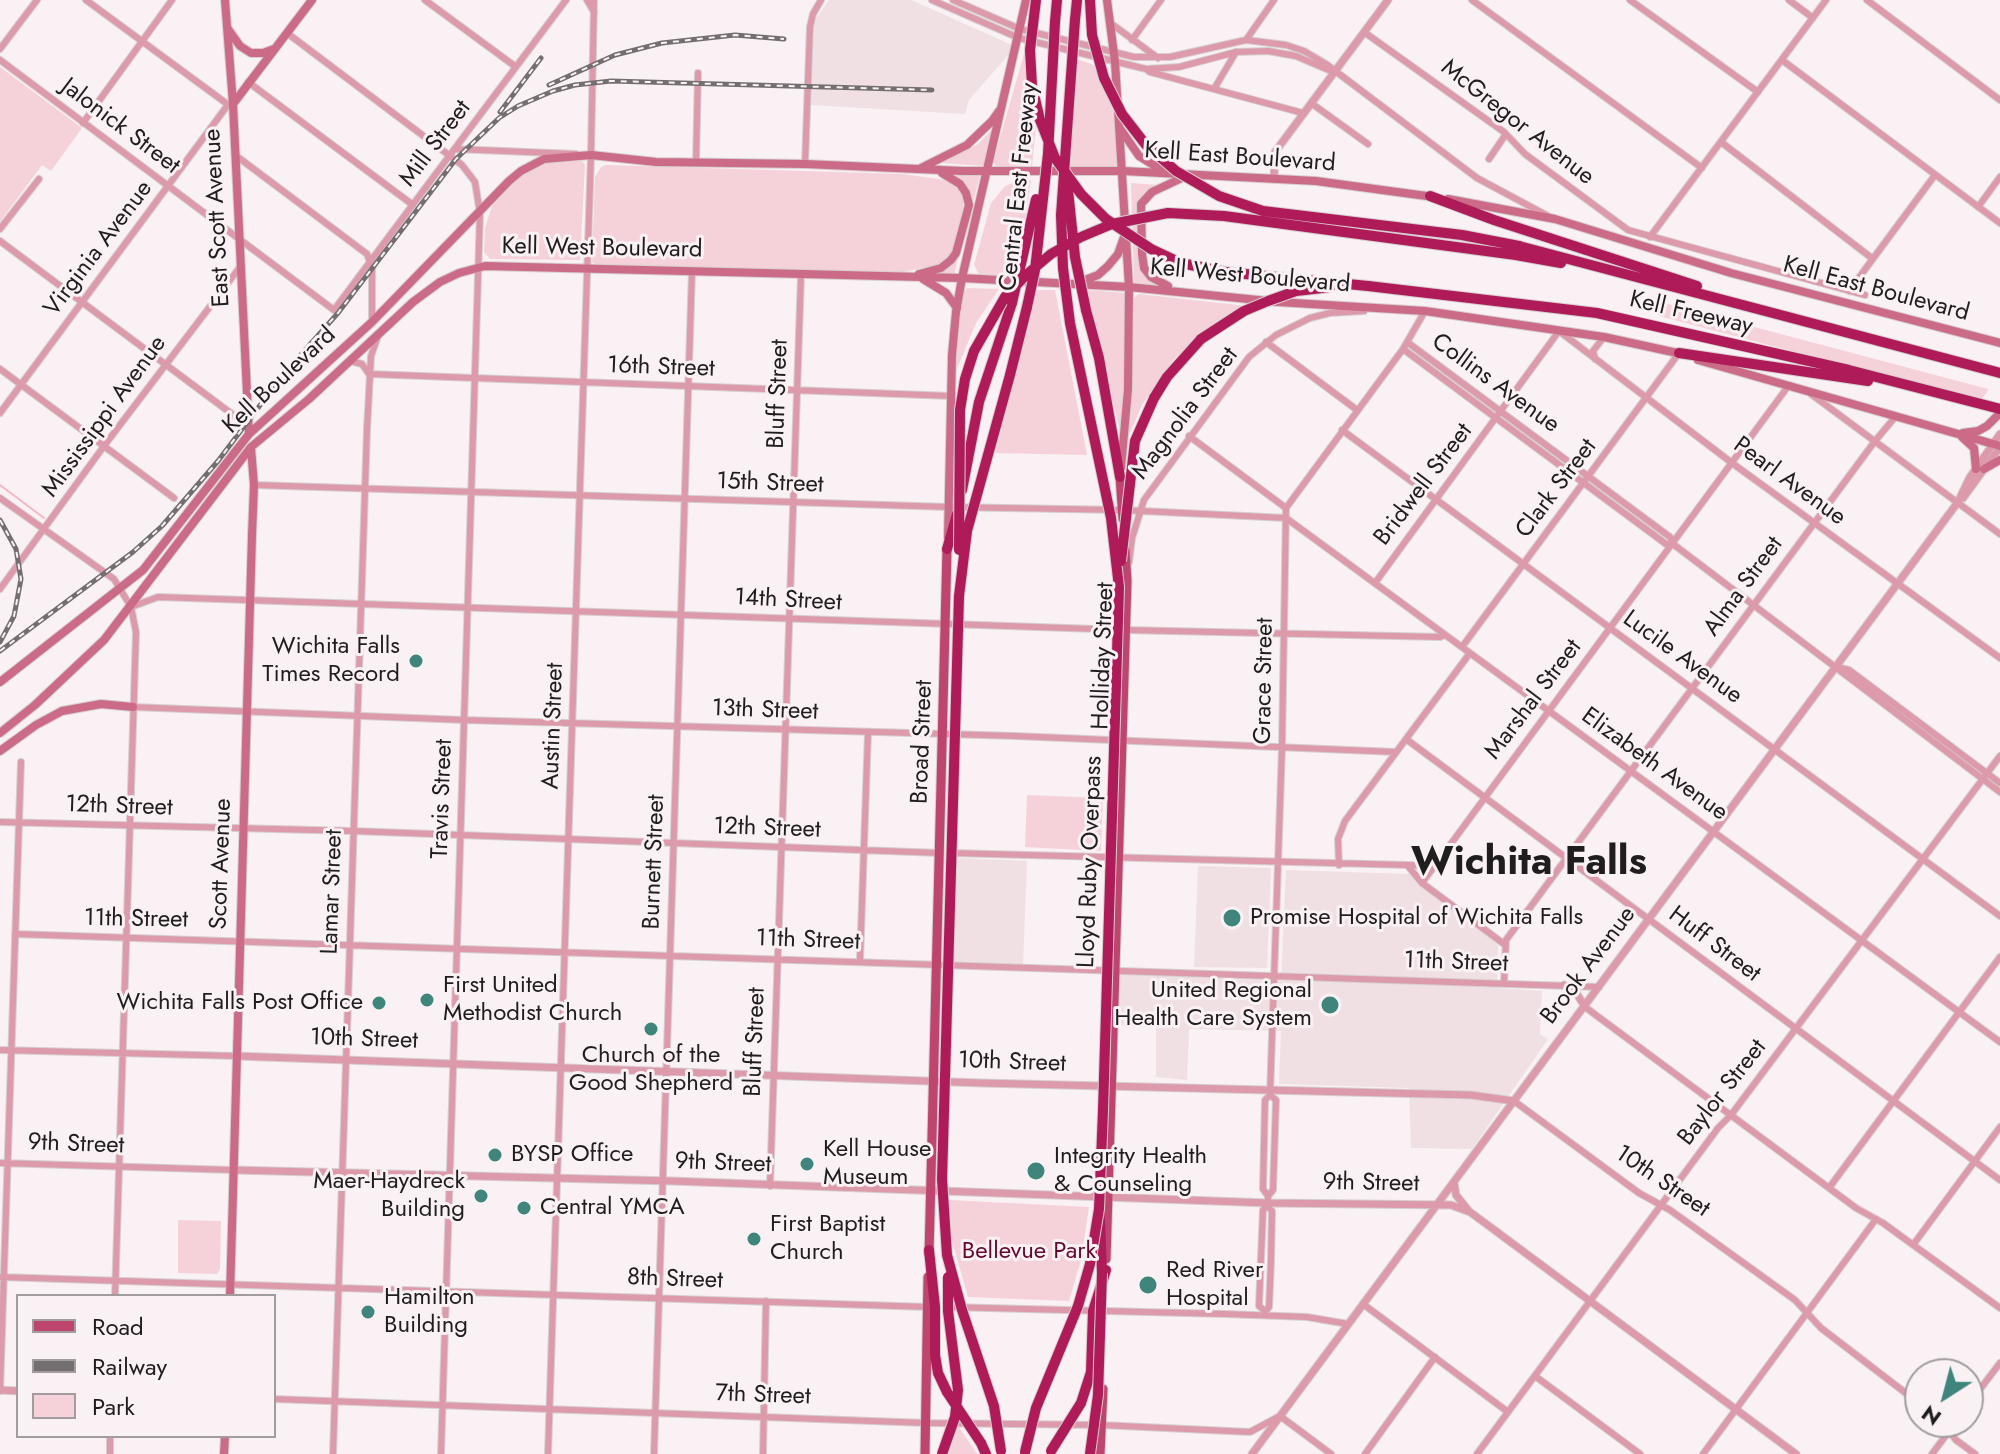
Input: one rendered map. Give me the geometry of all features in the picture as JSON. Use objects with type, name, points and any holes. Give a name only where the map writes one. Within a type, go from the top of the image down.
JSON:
[{"type":"highway","points":[[1036,0],[1030,50],[1032,86],[1040,120],[1055,158],[1081,194],[1106,219],[1151,249],[1181,263],[1225,272],[1368,286]]},
{"type":"highway","name":"Central East Freeway","points":[[959,596],[967,531],[1035,270],[1057,0]]},
{"type":"highway","name":"Central East Freeway","points":[[1063,268],[1061,215],[1078,0]]},
{"type":"highway","points":[[1090,0],[1092,35],[1104,78],[1122,114],[1146,145],[1176,171],[1219,196],[1263,211],[1462,235],[1518,250]]},
{"type":"highway","points":[[947,549],[979,402],[1012,303],[1034,212],[1049,118]]},
{"type":"highway","points":[[1066,139],[1072,229],[1120,477]]},
{"type":"highway","points":[[1430,196],[1494,220],[1790,316]]},
{"type":"highway","points":[[942,1454],[955,1417],[958,1390],[948,1311],[942,1179],[959,596],[960,410],[974,351],[1005,297],[1051,254],[1112,224],[1168,213],[1224,216],[1518,250]]},
{"type":"highway","name":"Kell Freeway","points":[[1518,250],[1629,275],[1999,372]]},
{"type":"highway","name":"Lloyd Ruby Overpass","points":[[1024,1453],[1036,1408],[1085,1287],[1096,1238],[1123,584],[1070,323],[1063,268]]},
{"type":"highway","points":[[1123,584],[1125,513],[1135,441],[1167,377],[1201,339],[1244,311],[1296,291],[1368,286]]},
{"type":"highway","name":"Kell Freeway","points":[[1368,286],[1597,313],[1849,370],[2000,411]]},
{"type":"highway","points":[[1679,353],[1925,390]]},
{"type":"highway","points":[[1090,1454],[1098,1395],[1101,1337],[1099,1209]]},
{"type":"highway","points":[[929,1250],[938,1373],[986,1454]]},
{"type":"highway","points":[[947,1255],[994,1406],[1001,1453]]},
{"type":"highway","points":[[1050,1452],[1081,1403],[1091,1372],[1093,1311],[1106,1270]]},
{"type":"main road","name":"East Scott Avenue","points":[[225,0],[249,434]]},
{"type":"main road","points":[[230,105],[312,0]]},
{"type":"main road","points":[[954,507],[951,396],[957,308],[1026,0]]},
{"type":"main road","points":[[1107,0],[1109,22]]},
{"type":"main road","name":"Holliday Street","points":[[1100,1454],[1125,630],[1120,477],[1128,389],[1129,287],[1115,57],[1109,22]]},
{"type":"main road","points":[[227,26],[244,50],[257,55],[275,49]]},
{"type":"main road","points":[[917,169],[967,145],[992,121],[1003,103]]},
{"type":"main road","points":[[1120,129],[1139,156],[1169,174]]},
{"type":"main road","name":"Kell East Boulevard","points":[[480,213],[509,181],[534,164],[544,159],[591,155],[656,162],[805,164],[988,172],[1123,171],[1316,181],[1430,196],[1555,219],[1731,273],[1999,343]]},
{"type":"main road","points":[[907,278],[941,268],[951,260],[956,253],[969,205],[960,184],[936,170]]},
{"type":"main road","points":[[1182,291],[1160,283],[1144,268],[1141,204],[1152,192],[1188,175]]},
{"type":"main road","name":"Kell Boulevard","points":[[0,682],[143,570],[249,434],[372,322],[480,213]]},
{"type":"main road","points":[[1076,283],[1098,275],[1108,266],[1122,245],[1126,225]]},
{"type":"main road","name":"Kell West Boulevard","points":[[480,268],[501,265],[1076,283],[1278,302],[1425,311],[1604,337],[1679,353],[1998,445]]},
{"type":"main road","name":"Kell Boulevard","points":[[0,733],[79,666],[131,607],[251,447],[429,290],[459,273],[480,268]]},
{"type":"main road","points":[[919,278],[936,284],[957,308]]},
{"type":"main road","points":[[1958,434],[1978,431],[2000,411]]},
{"type":"main road","name":"Scott Avenue","points":[[230,1294],[254,485],[249,434]]},
{"type":"main road","points":[[1958,434],[1974,448],[1980,469],[2000,460]]},
{"type":"main road","name":"Broad Street","points":[[929,1250],[947,549]]},
{"type":"main road","points":[[0,751],[62,711],[84,706],[133,707]]},
{"type":"main road","points":[[925,1454],[931,1307]]},
{"type":"street","points":[[0,49],[37,0]]},
{"type":"street","points":[[86,0],[230,105]]},
{"type":"street","points":[[83,123],[172,0]]},
{"type":"street","points":[[425,0],[436,3],[516,67]]},
{"type":"street","name":"Mill Street","points":[[334,310],[566,0]]},
{"type":"street","points":[[587,0],[594,12]]},
{"type":"street","name":"Austin Street","points":[[548,1454],[594,0]]},
{"type":"street","points":[[805,164],[810,27],[821,0]]},
{"type":"street","points":[[932,0],[1020,33],[1115,57],[1150,72],[1303,113]]},
{"type":"street","points":[[953,0],[1020,33]]},
{"type":"street","points":[[1132,40],[1161,0]]},
{"type":"street","points":[[1246,40],[1274,0]]},
{"type":"street","points":[[1274,179],[1275,152],[1388,0]]},
{"type":"street","points":[[1472,0],[1702,168]]},
{"type":"street","points":[[1630,0],[1758,92]]},
{"type":"street","points":[[1789,0],[1813,18]]},
{"type":"street","points":[[1650,237],[1826,0]]},
{"type":"street","points":[[1867,0],[1997,98],[2000,87]]},
{"type":"street","points":[[1109,22],[1158,58]]},
{"type":"street","name":"McGregor Avenue","points":[[1364,32],[1506,134],[1525,154],[1624,227],[1650,237],[1865,295]]},
{"type":"street","points":[[287,33],[440,146],[453,152],[591,155]]},
{"type":"street","points":[[1115,57],[1158,58],[1246,40],[1286,45],[1304,51],[1477,178],[1555,219]]},
{"type":"street","points":[[1146,69],[1179,67],[1236,52],[1268,51],[1296,56],[1334,72]]},
{"type":"street","points":[[1214,89],[1236,52]]},
{"type":"street","name":"Jalonick Street","points":[[0,60],[334,310]]},
{"type":"street","points":[[1782,60],[2000,223]]},
{"type":"street","points":[[696,162],[698,73]]},
{"type":"street","points":[[248,82],[413,205]]},
{"type":"street","points":[[1311,103],[1368,144]]},
{"type":"street","name":"Virginia Avenue","points":[[0,413],[230,105]]},
{"type":"street","points":[[1489,159],[1506,134]]},
{"type":"street","points":[[1721,142],[1873,259]]},
{"type":"street","name":"Travis Street","points":[[441,1454],[480,268],[480,213],[475,182],[453,152]]},
{"type":"street","points":[[235,155],[367,254],[371,260],[372,322]]},
{"type":"street","points":[[1849,291],[1935,175]]},
{"type":"street","points":[[1978,207],[2000,177]]},
{"type":"street","points":[[0,229],[39,179]]},
{"type":"street","points":[[0,241],[236,417]]},
{"type":"street","name":"Mississippi Avenue","points":[[0,589],[240,267]]},
{"type":"street","name":"Burnett Street","points":[[654,1454],[692,271]]},
{"type":"street","name":"Bluff Street","points":[[770,1186],[801,275]]},
{"type":"street","points":[[372,297],[376,303],[388,305]]},
{"type":"street","points":[[1189,436],[1286,508],[1405,346],[1425,311]]},
{"type":"street","name":"Magnolia Street","points":[[1123,584],[1132,538],[1144,500],[1249,357],[1266,342],[1310,318],[1330,313],[1425,311]]},
{"type":"street","name":"Pearl Avenue","points":[[1559,331],[1732,463],[2000,658]]},
{"type":"street","name":"Bridwell Street","points":[[1375,583],[1559,331]]},
{"type":"street","name":"Lamar Street","points":[[333,1454],[364,489],[369,374],[371,356],[380,333]]},
{"type":"street","points":[[1595,359],[1593,351],[1604,337]]},
{"type":"street","points":[[1266,342],[1357,410]]},
{"type":"street","name":"Collins Avenue","points":[[1405,346],[1586,480],[1666,544],[1673,544],[1836,667],[1849,670],[1985,776],[2000,792]]},
{"type":"street","name":"Clark Street","points":[[1462,647],[1679,353]]},
{"type":"street","points":[[350,361],[362,364],[369,374]]},
{"type":"street","points":[[0,369],[174,498]]},
{"type":"street","name":"16th Street","points":[[369,374],[951,396]]},
{"type":"street","name":"Marshal Street","points":[[1422,883],[1789,385]]},
{"type":"street","points":[[1804,389],[2000,534]]},
{"type":"street","name":"Alma Street","points":[[1504,944],[1753,604],[1896,416]]},
{"type":"street","name":"Lucile Avenue","points":[[1342,430],[2000,916]]},
{"type":"street","name":"Brook Avenue","points":[[1252,1454],[1958,502],[1998,445],[2000,434]]},
{"type":"street","name":"15th Street","points":[[254,485],[1122,510],[1286,518]]},
{"type":"street","points":[[0,498],[114,579],[131,607],[137,654],[115,1294]]},
{"type":"street","name":"Grace Street","points":[[1268,1202],[1272,1211],[1271,1249],[1269,1307],[1265,1313],[1259,1306],[1263,1210],[1273,1190],[1276,1100],[1270,1093],[1282,747],[1286,508]]},
{"type":"street","name":"Elizabeth Avenue","points":[[1286,518],[2000,1042]]},
{"type":"street","name":"14th Street","points":[[131,607],[158,597],[1125,630],[1445,635]]},
{"type":"street","points":[[1339,865],[1340,829],[1470,653]]},
{"type":"street","name":"13th Street","points":[[133,707],[1396,752]]},
{"type":"street","points":[[860,960],[868,732]]},
{"type":"street","name":"Huff Street","points":[[1406,739],[2000,1180]]},
{"type":"street","name":"Baylor Street","points":[[1479,1451],[2000,756]]},
{"type":"street","points":[[0,1390],[4,1163],[12,1051],[21,762]]},
{"type":"street","name":"Collins Avenue","points":[[1985,776],[2000,783]]},
{"type":"street","name":"12th Street","points":[[0,822],[569,838],[865,851],[1435,866]]},
{"type":"street","points":[[1407,865],[1422,883],[1504,944],[1504,983]]},
{"type":"street","name":"11th Street","points":[[15,934],[1599,987]]},
{"type":"street","points":[[1829,1188],[2000,957]]},
{"type":"street","points":[[1564,985],[1577,994],[1585,1007],[1856,1208],[1997,1306],[2000,1295]]},
{"type":"street","name":"10th Street","points":[[0,1050],[667,1070],[1270,1093],[1471,1095],[1514,1101],[1639,1193],[1795,1300],[1821,1328],[1904,1392]]},
{"type":"street","points":[[1913,1245],[2000,1127]]},
{"type":"street","name":"9th Street","points":[[4,1163],[1451,1205],[1470,1212],[1796,1454]]},
{"type":"street","points":[[1454,1183],[1456,1195],[1470,1212]]},
{"type":"street","points":[[1703,1454],[1876,1219]]},
{"type":"street","points":[[1262,1249],[1271,1249]]},
{"type":"street","name":"8th Street","points":[[2,1277],[1106,1312],[1265,1313],[1340,1320],[1348,1324]]},
{"type":"street","points":[[763,1454],[766,1301]]},
{"type":"street","points":[[1363,1304],[1508,1412]]},
{"type":"street","points":[[1365,1454],[1435,1357]]},
{"type":"street","points":[[1984,1384],[2000,1363]]},
{"type":"street","points":[[1535,1376],[1640,1454]]},
{"type":"street","name":"7th Street","points":[[276,1399],[926,1423],[1101,1425],[1250,1432],[1263,1439]]},
{"type":"street","points":[[1250,1432],[1280,1416],[1331,1454]]},
{"type":"street","points":[[1957,1438],[1975,1454]]},
{"type":"street","points":[[1479,1451],[1489,1454]]},
{"type":"shaded area","points":[[829,0],[911,0],[1012,45],[1009,54],[969,100],[965,114],[811,105],[814,26]]},
{"type":"shaded area","points":[[956,858],[1027,861],[1023,965],[953,962]]},
{"type":"shaded area","name":"Promise Hospital of Wichita Falls","points":[[1198,866],[1271,868],[1267,968],[1194,967]]},
{"type":"shaded area","name":"United Regional Health Care System","points":[[1286,870],[1410,874],[1498,945],[1497,988],[1542,991],[1540,1034],[1548,1039],[1472,1149],[1411,1148],[1409,1088],[1279,1084],[1281,1031],[1189,1029],[1187,1080],[1156,1077],[1156,1027],[1117,1025],[1119,974],[1281,981]]},
{"type":"green space","points":[[1026,47],[1028,89],[1036,125],[1032,168],[996,166],[993,162]]},
{"type":"green space","points":[[1077,59],[1094,65],[1113,110],[1118,165],[1115,170],[1070,168]]},
{"type":"green space","points":[[0,67],[82,128],[51,171],[42,165],[0,222]]},
{"type":"green space","points":[[995,126],[985,166],[941,163],[978,144]]},
{"type":"green space","points":[[549,161],[582,161],[585,165],[580,260],[490,259],[484,252],[485,228],[492,206],[517,177]]},
{"type":"green space","points":[[606,165],[902,174],[946,180],[962,192],[964,210],[953,252],[942,264],[888,275],[596,265],[592,262],[595,177]]},
{"type":"green space","points":[[952,174],[980,176],[954,274],[940,274],[951,264],[970,201]]},
{"type":"green space","points":[[1031,180],[1025,222],[1011,276],[979,274],[974,265],[991,203],[1005,186]]},
{"type":"green space","points":[[1131,183],[1157,185],[1144,194],[1139,203],[1139,261],[1157,286],[1134,282]]},
{"type":"green space","points":[[967,288],[999,289],[976,323],[956,371],[957,335],[963,294]]},
{"type":"green space","points":[[1035,290],[1055,290],[1087,455],[991,453]]},
{"type":"green space","points":[[1088,290],[1125,293],[1125,365],[1120,430],[1089,313]]},
{"type":"green space","points":[[1139,294],[1247,306],[1201,334],[1174,359],[1142,405],[1125,445],[1132,393],[1134,298]]},
{"type":"green space","points":[[1664,303],[1988,389],[1980,401],[1659,316],[1653,310]]},
{"type":"green space","points":[[1027,795],[1103,798],[1101,851],[1025,847]]},
{"type":"green space","name":"Bellevue Park","points":[[949,1200],[1089,1207],[1081,1260],[1069,1301],[968,1297],[952,1241]]},
{"type":"green space","points":[[178,1220],[221,1221],[220,1269],[217,1274],[178,1273]]},
{"type":"green space","points":[[956,1425],[959,1427],[977,1454],[944,1454]]},
{"type":"waterway","points":[[0,485],[44,518]]},
{"type":"railway","points":[[549,85],[615,55],[662,43],[735,35],[784,39]]},
{"type":"railway","points":[[500,112],[541,58]]},
{"type":"railway","points":[[0,651],[133,552],[162,526],[218,461],[282,376],[338,313],[456,159],[499,118],[518,106],[575,85],[611,81],[932,90]]},
{"type":"railway","points":[[0,520],[16,549],[21,579],[14,616],[0,642]]},
{"type":"place","name":"Wichita Falls Times Record","points":[[416,661]]},
{"type":"place","name":"Promise Hospital of Wichita Falls","points":[[1232,918]]},
{"type":"place","name":"First United Methodist Church","points":[[427,1000]]},
{"type":"place","name":"Wichita Falls Post Office","points":[[379,1003]]},
{"type":"place","name":"United Regional Health Care System","points":[[1330,1005]]},
{"type":"place","name":"Church of the Good Shepherd","points":[[651,1029]]},
{"type":"place","name":"BYSP Office","points":[[495,1155]]},
{"type":"place","name":"Kell House Museum","points":[[807,1164]]},
{"type":"place","name":"Integrity Health & Counseling","points":[[1036,1171]]},
{"type":"place","name":"Maer-Haydreck Building","points":[[481,1196]]},
{"type":"place","name":"Central YMCA","points":[[524,1208]]},
{"type":"place","name":"First Baptist Church","points":[[754,1239]]},
{"type":"place","name":"Red River Hospital","points":[[1148,1285]]},
{"type":"place","name":"Hamilton Building","points":[[368,1312]]},
{"type":"district","name":"Wichita Falls","points":[[1529,864]]}]
